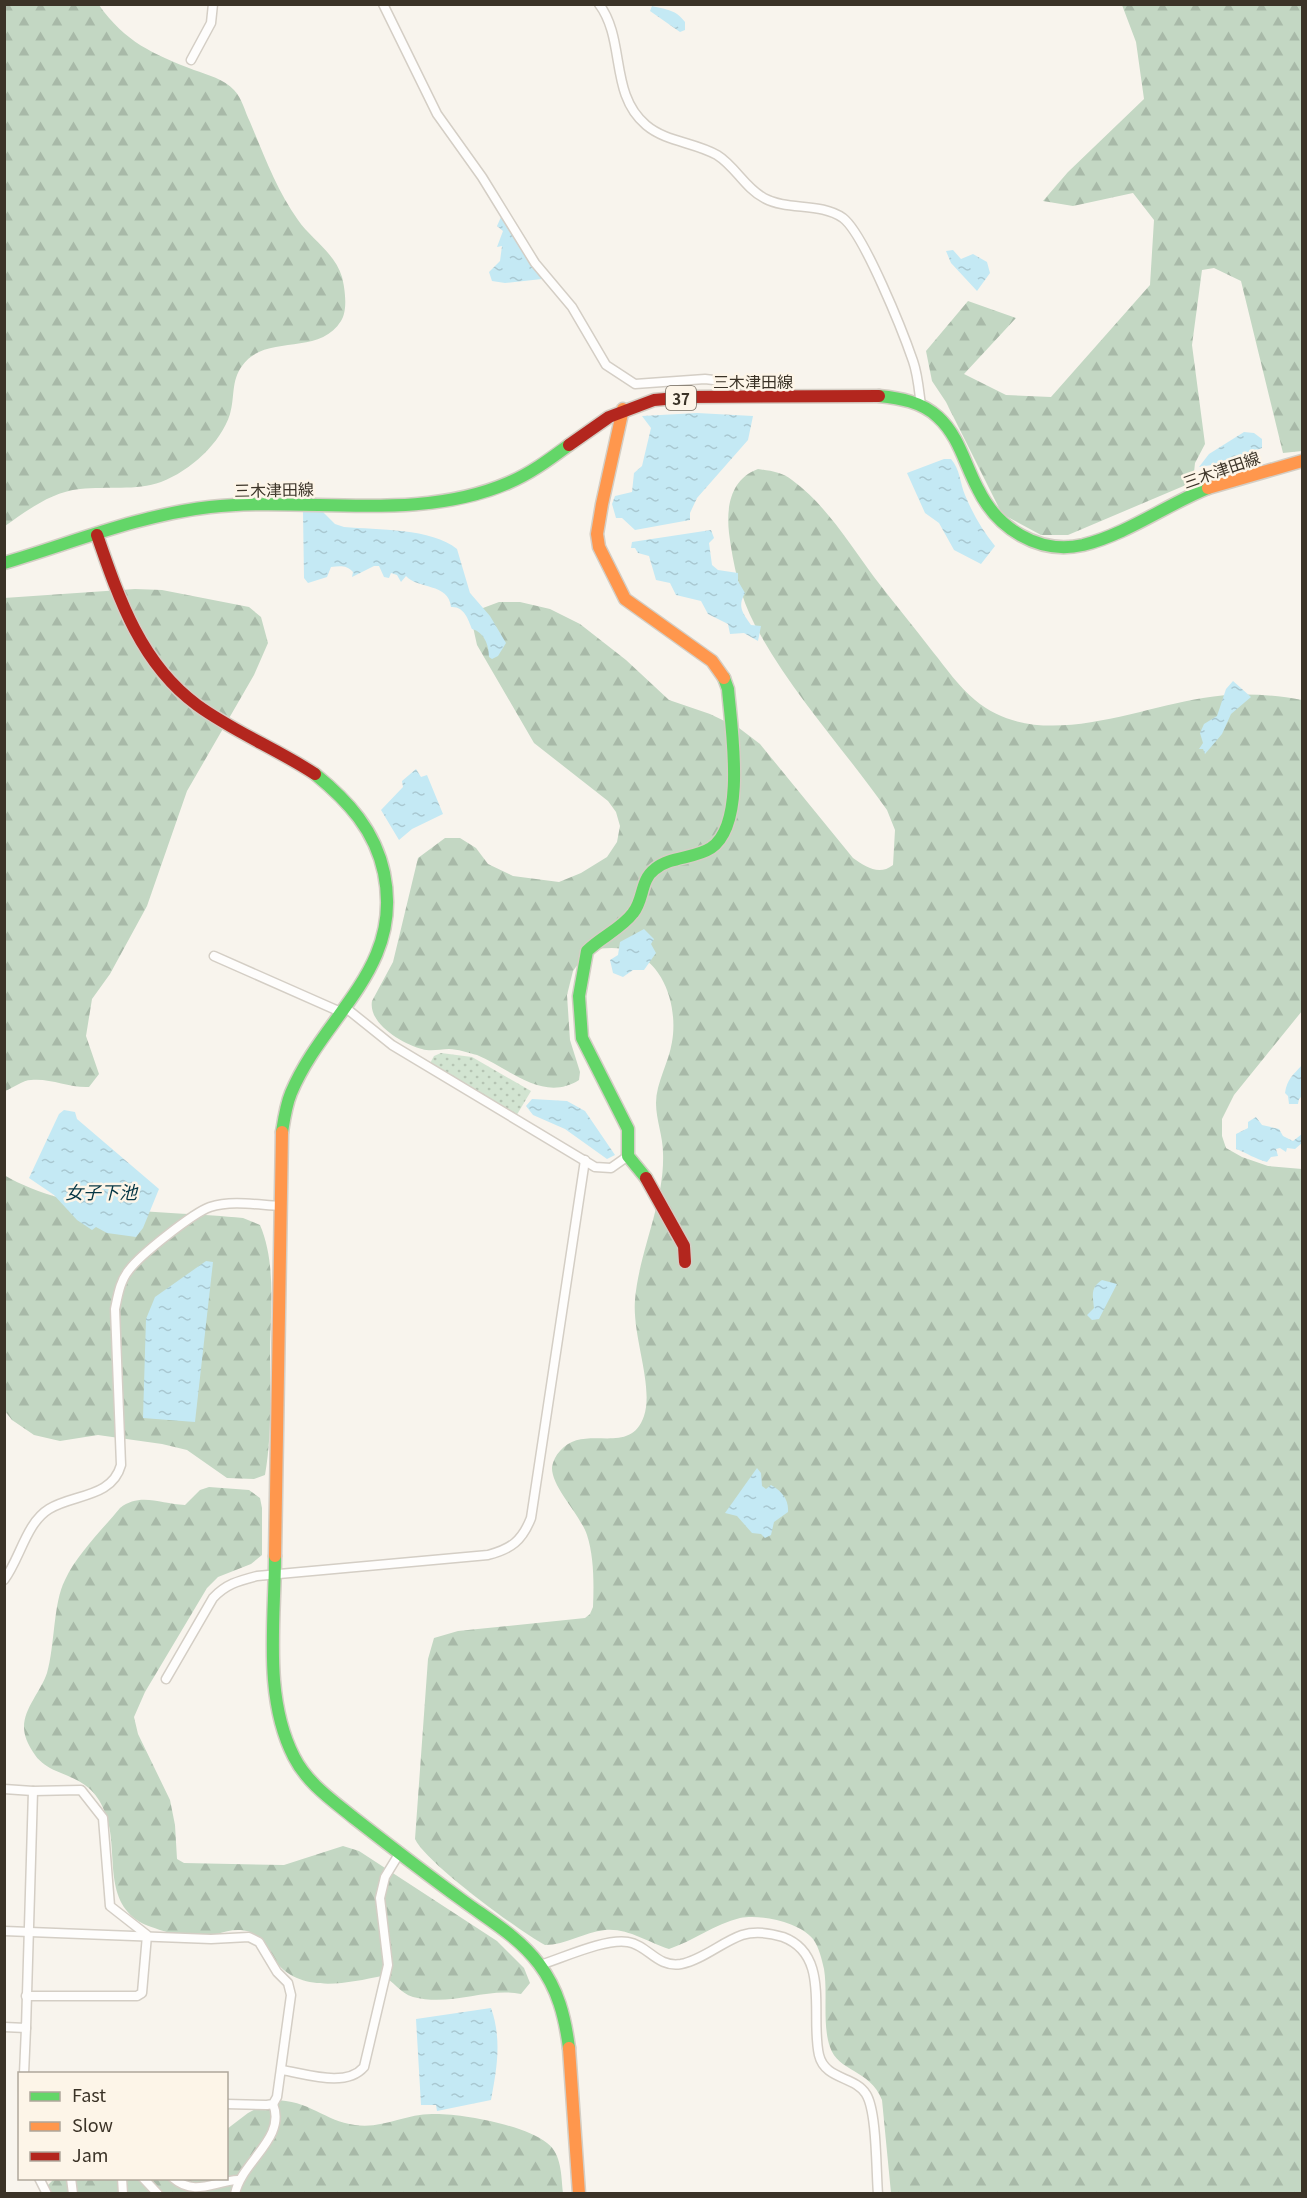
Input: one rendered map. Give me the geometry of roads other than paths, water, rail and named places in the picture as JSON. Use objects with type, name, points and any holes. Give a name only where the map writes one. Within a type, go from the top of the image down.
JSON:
[{"type":"street","points":[[191,60],[205,37],[213,4]]},
{"type":"street","points":[[383,4],[437,114],[482,177],[535,263],[572,307],[606,365],[635,384],[705,379],[748,384],[753,388],[755,398]]},
{"type":"street","points":[[599,4],[607,15],[612,30],[622,87],[632,108],[645,124],[662,136],[698,146],[719,156],[764,198],[829,212],[843,219],[854,230],[866,250],[913,360],[921,406]]},
{"type":"street","name":"三木津田線","points":[[4,563],[136,523],[211,507],[410,502],[458,497],[495,488],[521,478],[623,409],[668,399],[874,396],[904,399],[937,416],[950,430],[979,492],[992,513],[1009,529],[1040,545],[1067,548],[1083,544],[1185,498],[1283,465],[1302,461]]},
{"type":"street","points":[[623,409],[602,504],[597,534],[600,547],[625,599],[712,661],[722,674],[728,688],[733,791],[729,826],[722,840],[703,852],[663,862],[644,881],[634,913],[586,951],[579,996],[582,1038],[628,1129],[628,1156],[652,1185],[684,1246],[685,1262]]},
{"type":"street","points":[[97,536],[145,650],[159,672],[189,699],[329,783],[352,805],[372,837],[384,868],[387,898],[385,929],[375,966],[304,1069],[286,1108],[281,1138],[274,1689],[278,1714],[285,1736],[307,1776],[323,1793],[399,1854],[522,1944],[540,1965],[554,1988],[565,2016],[579,2193]]},
{"type":"street","points":[[214,956],[345,1011],[392,1045],[595,1167],[611,1168],[628,1156]]},
{"type":"street","points":[[166,1679],[213,1598],[223,1587],[257,1576],[488,1555],[506,1550],[518,1542],[531,1518],[585,1160]]},
{"type":"street","points":[[4,1580],[39,1516],[50,1508],[102,1489],[113,1483],[119,1474],[121,1465],[115,1309],[120,1287],[129,1269],[192,1216],[211,1207],[230,1204],[280,1206]]},
{"type":"street","points":[[4,1789],[81,1790],[103,1818],[110,1906],[147,1935]]},
{"type":"street","points":[[24,2072],[33,1791]]},
{"type":"street","points":[[282,2070],[342,2079],[356,2076],[364,2067],[388,1965],[380,1898],[385,1877],[399,1854]]},
{"type":"street","points":[[4,1931],[211,1939],[249,1937],[259,1942],[277,1972],[288,1983],[291,1995],[282,2070],[277,2097],[273,2104],[275,2109],[271,2137],[238,2180],[235,2193]]},
{"type":"street","points":[[540,1965],[616,1941],[631,1942],[668,1965],[683,1964],[743,1935],[759,1933],[793,1941],[805,1952],[812,1966],[819,2055],[832,2073],[856,2085],[866,2094],[872,2109],[878,2193]]},
{"type":"street","points":[[26,1996],[137,1996],[142,1993],[147,1935]]},
{"type":"street","points":[[4,2027],[26,2028]]},
{"type":"street","points":[[228,2104],[273,2104]]},
{"type":"street","points":[[145,2180],[158,2193]]},
{"type":"street","points":[[176,2180],[186,2187],[199,2189],[222,2181],[238,2180]]},
{"type":"water","points":[[652,6],[678,15],[685,22],[685,30],[680,32],[650,11]]},
{"type":"water","points":[[501,217],[542,279],[505,283],[492,281],[489,272],[500,261],[502,246],[497,247],[503,231],[497,226]]},
{"type":"water","points":[[953,250],[961,259],[973,254],[987,262],[990,273],[977,291],[951,263],[946,251]]},
{"type":"water","points":[[697,413],[753,416],[748,440],[697,498],[690,513],[690,520],[635,530],[622,518],[616,518],[612,504],[615,496],[632,492],[634,473],[642,466],[651,428],[642,416]]},
{"type":"water","points":[[1244,432],[1254,433],[1262,439],[1262,448],[1218,464],[1199,467],[1209,454]]},
{"type":"water","points":[[944,459],[951,459],[954,463],[971,509],[995,546],[981,564],[954,550],[939,523],[925,513],[907,473]]},
{"type":"water","points":[[303,512],[323,512],[335,524],[344,527],[388,530],[433,537],[457,549],[470,593],[490,616],[506,643],[498,656],[492,659],[489,657],[483,636],[472,629],[462,611],[451,607],[445,594],[406,576],[401,582],[397,575],[391,573],[389,578],[384,577],[379,566],[374,566],[352,577],[351,570],[337,566],[331,567],[327,577],[308,583],[304,578]]},
{"type":"water","points":[[711,530],[714,538],[709,543],[712,565],[718,570],[738,573],[738,581],[745,593],[741,602],[743,613],[751,625],[761,626],[758,641],[744,633],[730,634],[728,624],[708,614],[701,601],[676,595],[670,583],[656,580],[649,556],[631,548],[632,542]]},
{"type":"water","points":[[1233,681],[1251,697],[1231,714],[1222,734],[1205,754],[1203,749],[1199,749],[1203,743],[1200,733],[1204,724],[1217,716],[1226,689]]},
{"type":"water","points":[[416,769],[421,777],[427,775],[443,814],[412,829],[399,840],[381,810],[403,787],[402,781]]},
{"type":"water","points":[[644,929],[654,939],[651,944],[656,953],[644,970],[633,970],[623,977],[613,973],[610,960],[618,955],[620,942]]},
{"type":"water","points":[[1302,1065],[1302,1096],[1298,1104],[1289,1104],[1285,1093],[1287,1084]]},
{"type":"water","points":[[532,1099],[567,1101],[585,1111],[615,1155],[607,1159],[565,1129],[533,1115],[526,1106]]},
{"type":"water","name":"女子下池","points":[[64,1110],[75,1112],[77,1119],[159,1189],[143,1228],[136,1237],[107,1233],[96,1227],[92,1230],[77,1220],[54,1195],[29,1178],[59,1114]]},
{"type":"water","points":[[1256,1117],[1262,1125],[1279,1129],[1283,1136],[1293,1141],[1302,1134],[1302,1143],[1295,1149],[1287,1148],[1286,1152],[1280,1148],[1276,1149],[1278,1156],[1271,1157],[1267,1162],[1236,1149],[1236,1134],[1248,1128],[1248,1122]]},
{"type":"water","points":[[206,1261],[213,1262],[195,1422],[143,1418],[146,1319],[155,1297]]},
{"type":"water","points":[[1102,1280],[1117,1284],[1099,1319],[1092,1320],[1087,1315],[1094,1308],[1094,1289]]},
{"type":"water","points":[[757,1468],[761,1473],[762,1486],[766,1489],[771,1485],[778,1490],[784,1496],[788,1508],[788,1512],[774,1522],[771,1535],[765,1538],[761,1534],[752,1533],[737,1516],[725,1513]]},
{"type":"water","points":[[491,2008],[496,2031],[497,2065],[491,2100],[437,2111],[436,2105],[421,2105],[416,2019]]}]
